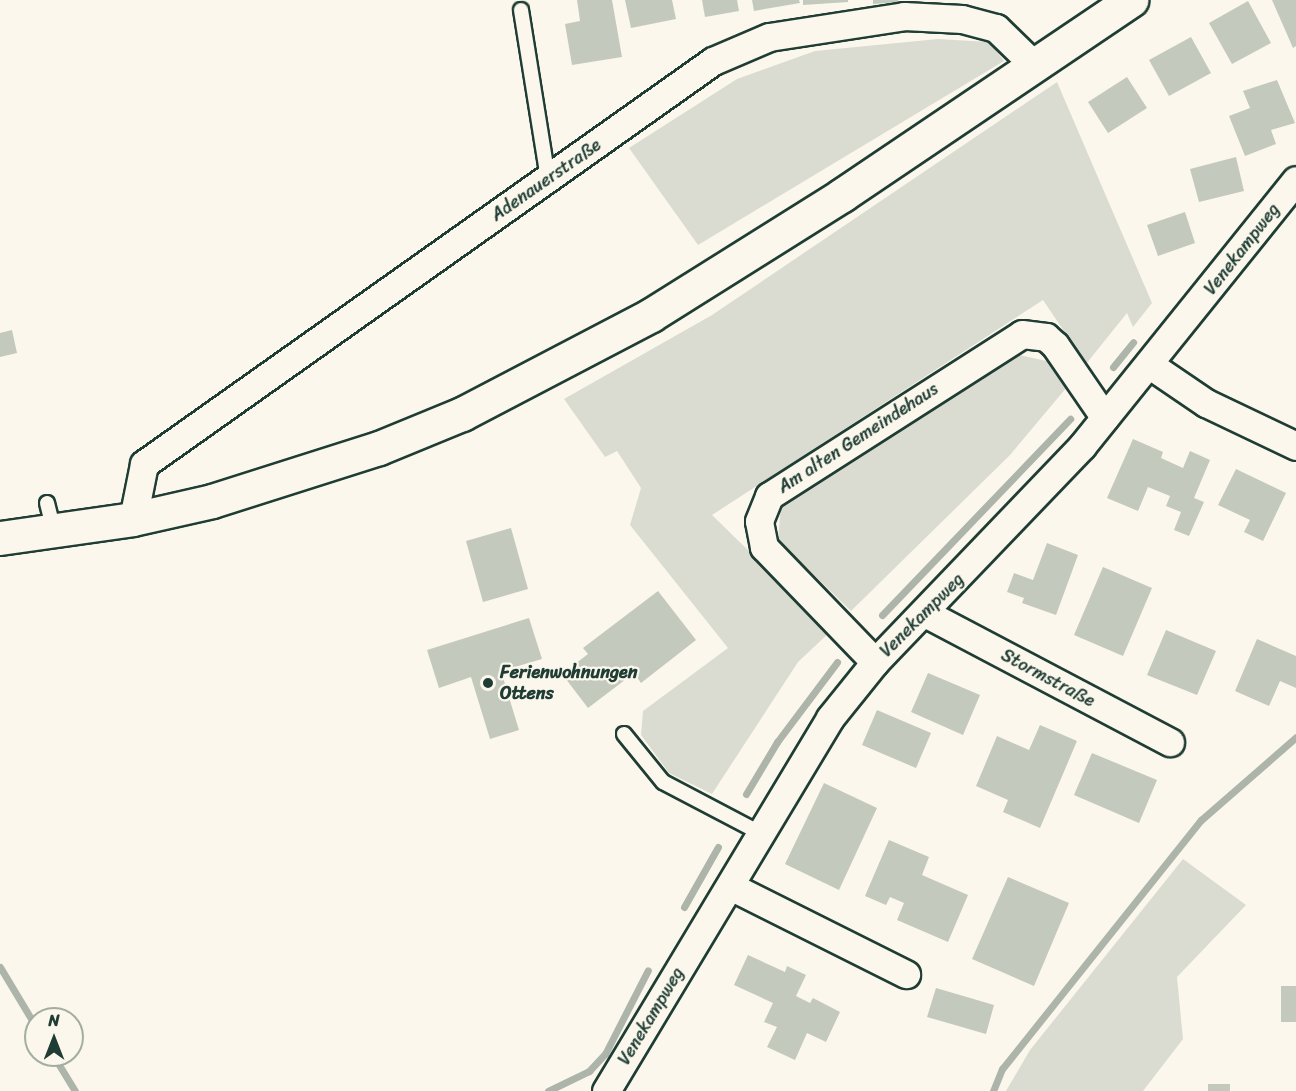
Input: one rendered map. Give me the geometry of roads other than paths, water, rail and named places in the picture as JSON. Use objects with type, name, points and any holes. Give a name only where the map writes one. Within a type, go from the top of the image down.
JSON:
[{"type":"street","points":[[0,538],[50,517],[133,519],[212,501],[379,448],[462,414],[566,362],[651,315],[842,195],[1131,0]]},
{"type":"street","name":"Adenauerstraße","points":[[133,519],[144,464],[713,61],[769,37],[904,16],[962,19],[996,28],[1033,64]]},
{"type":"street","name":"Venekampweg","points":[[606,1091],[830,718],[875,662],[925,613],[1105,418],[1150,365],[1296,180]]},
{"type":"street","name":"Am alten Gemeindehaus","points":[[875,662],[764,547],[759,521],[769,496],[1022,334],[1046,337],[1056,345],[1105,418]]},
{"type":"street","points":[[1150,365],[1206,403],[1296,446]]},
{"type":"street","name":"Stormstraße","points":[[925,613],[1170,742]]},
{"type":"street","points":[[730,886],[906,974]]},
{"type":"lane","points":[[521,10],[548,178]]},
{"type":"lane","points":[[624,734],[663,782],[760,833]]},
{"type":"waterway","points":[[1113,367],[1133,342]]},
{"type":"waterway","points":[[882,615],[1070,419]]},
{"type":"waterway","points":[[746,794],[777,742],[837,662]]},
{"type":"waterway","points":[[993,1091],[1002,1069],[1201,820],[1296,737]]},
{"type":"waterway","points":[[684,907],[718,847]]},
{"type":"waterway","points":[[0,967],[24,1007]]},
{"type":"waterway","points":[[548,1091],[589,1071],[605,1054],[648,970]]},
{"type":"waterway","points":[[60,1067],[75,1091]]},
{"type":"place","name":"Ferienwohnungen Ottens","points":[[488,683]]}]
